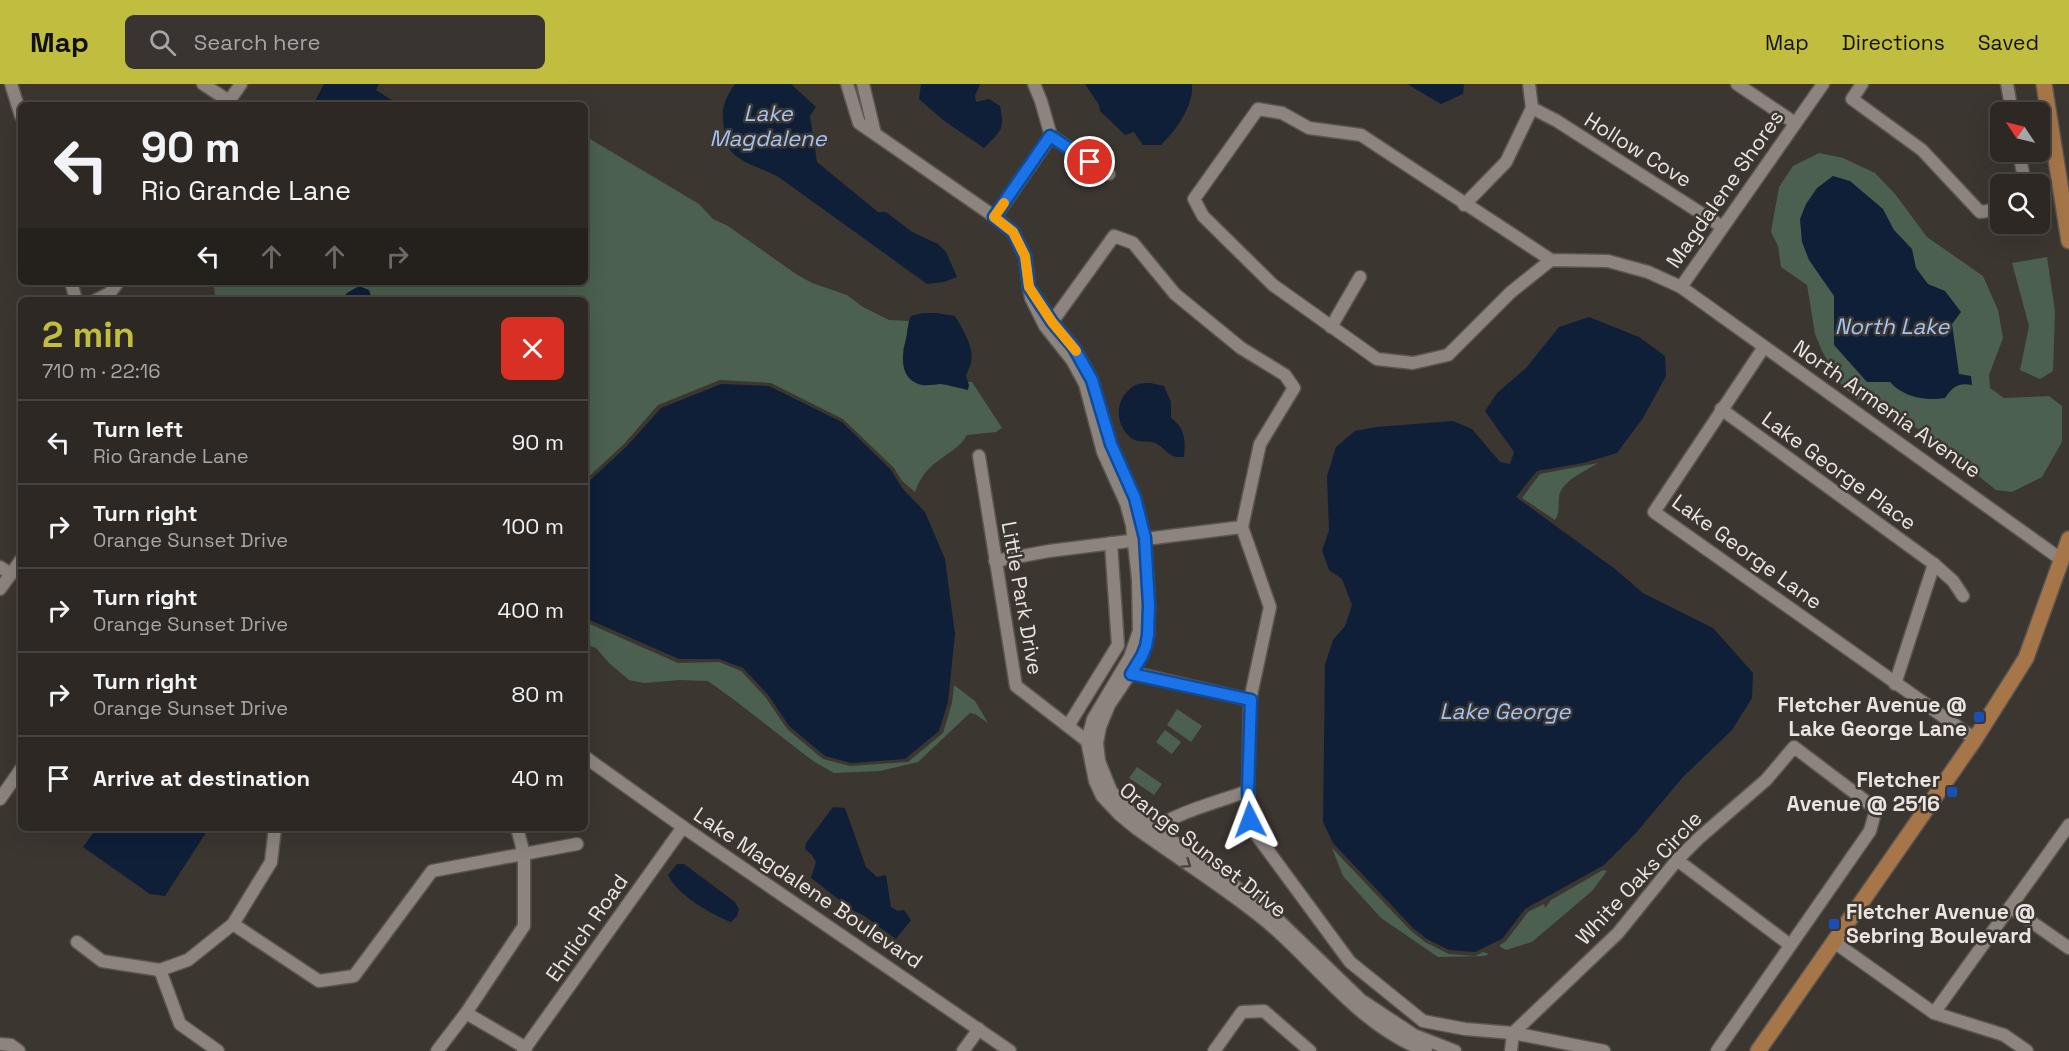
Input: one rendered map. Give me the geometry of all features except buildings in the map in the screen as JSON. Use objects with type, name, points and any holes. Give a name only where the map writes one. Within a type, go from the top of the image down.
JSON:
[{"type":"main road","points":[[2044,84],[2069,241]]},
{"type":"main road","points":[[1758,1051],[1975,739],[2026,658],[2065,562],[2069,539]]},
{"type":"street","points":[[11,84],[18,106]]},
{"type":"street","points":[[203,84],[228,102]]},
{"type":"street","points":[[230,102],[241,84]]},
{"type":"street","name":"Orange Sunset Drive","points":[[847,84],[859,123],[1013,232],[1025,256],[1030,298],[1048,324],[1074,348],[1092,380],[1111,444],[1135,498],[1149,605],[1148,635],[1142,656],[1127,672],[1092,742],[1095,782],[1102,796],[1120,815],[1151,833],[1268,923],[1332,979],[1384,1030],[1426,1051]]},
{"type":"street","points":[[863,84],[875,134]]},
{"type":"street","points":[[1034,84],[1050,136],[1109,174]]},
{"type":"street","points":[[1464,205],[1506,162],[1532,108],[1528,84]]},
{"type":"street","points":[[1737,84],[1796,123]]},
{"type":"street","name":"Magdalene Shores","points":[[1681,287],[1823,84]]},
{"type":"street","points":[[1862,84],[1852,99],[1922,150],[1980,212],[1990,211]]},
{"type":"street","points":[[2007,84],[2010,102]]},
{"type":"street","name":"Hollow Cove","points":[[1532,108],[1557,121],[1722,226]]},
{"type":"street","points":[[1258,109],[1282,112],[1309,128],[1361,135],[1464,205],[1551,260],[1511,292],[1448,355],[1413,363],[1377,359],[1273,285],[1203,216],[1194,199],[1258,109]]},
{"type":"street","points":[[994,217],[1050,136]]},
{"type":"street","points":[[1048,324],[1114,236],[1133,243],[1175,294],[1241,348],[1285,375],[1294,388],[1260,444],[1242,527],[1270,607],[1251,700],[1248,791],[1250,820],[1255,833],[1350,962],[1423,1021],[1466,1029],[1513,1033],[1604,1051]]},
{"type":"street","name":"North Armenia Avenue","points":[[1551,260],[1608,261],[1648,272],[1681,287],[2065,562]]},
{"type":"street","points":[[1331,327],[1360,277]]},
{"type":"street","points":[[101,297],[116,285]]},
{"type":"street","name":"Lake George Lane","points":[[1764,347],[1654,512],[1975,739]]},
{"type":"street","name":"Lake George Place","points":[[1721,409],[1934,564],[1953,580],[1963,596]]},
{"type":"street","name":"Little Park Drive","points":[[979,456],[1016,686],[1092,742]]},
{"type":"street","points":[[995,561],[1049,551],[1242,527]]},
{"type":"street","points":[[1068,726],[1118,645],[1111,543]]},
{"type":"street","points":[[0,589],[5,571],[18,562]]},
{"type":"street","points":[[1895,684],[1934,564]]},
{"type":"street","points":[[1127,672],[1251,700]]},
{"type":"street","name":"White Oaks Circle","points":[[1513,1033],[1618,933],[1677,860],[1766,780],[1794,747],[1876,809],[1870,831],[1717,1051]]},
{"type":"street","name":"Lake Magdalene Boulevard","points":[[588,759],[1010,1051]]},
{"type":"street","points":[[0,799],[18,773]]},
{"type":"street","points":[[1151,833],[1169,819],[1248,791]]},
{"type":"street","points":[[1934,1013],[2069,825]]},
{"type":"street","name":"Ehrlich Road","points":[[524,1049],[683,827]]},
{"type":"street","points":[[77,942],[102,961],[160,970],[188,960],[233,924],[271,862],[274,831]]},
{"type":"street","points":[[436,1051],[466,1013],[524,926],[524,854],[518,831]]},
{"type":"street","points":[[233,924],[319,981],[354,976],[432,871],[577,844]]},
{"type":"street","points":[[1677,860],[1790,945]]},
{"type":"street","points":[[2010,907],[2069,948]]},
{"type":"street","points":[[1834,942],[1934,1013],[2004,1035],[2027,1051]]},
{"type":"street","points":[[1332,979],[1350,962]]},
{"type":"street","points":[[160,970],[180,1024],[218,1051]]},
{"type":"street","name":"Orange Sunset Drive","points":[[1332,979],[1414,1035],[1455,1051]]},
{"type":"street","points":[[1214,1051],[1242,1012],[1264,1011],[1310,1051]]},
{"type":"street","points":[[466,1013],[524,1049]]},
{"type":"street","points":[[963,1051],[979,1029]]},
{"type":"street","points":[[1511,1051],[1513,1033]]},
{"type":"street","points":[[0,1044],[11,1045],[19,1051]]},
{"type":"green space","points":[[588,138],[699,204],[713,219],[728,226],[796,274],[812,283],[847,295],[863,307],[889,320],[909,321],[903,350],[922,385],[942,384],[968,390],[968,382],[972,382],[1002,428],[996,432],[967,435],[957,447],[928,470],[920,480],[915,492],[902,481],[894,468],[843,419],[771,383],[720,380],[658,405],[624,444],[588,477],[588,297],[371,297],[369,290],[347,293],[344,297],[216,297],[214,285],[588,285]]},
{"type":"green space","points":[[1819,153],[1843,158],[1875,173],[1895,194],[1927,237],[1983,276],[1998,310],[2003,338],[1989,375],[1990,388],[2004,398],[2049,396],[2062,406],[2062,442],[2042,477],[2012,492],[1996,490],[1921,430],[1857,399],[1842,386],[1815,334],[1807,285],[1781,267],[1778,246],[1771,232],[1779,187],[1793,166]]},
{"type":"green space","points":[[2047,257],[2055,311],[2053,371],[2040,379],[2020,370],[2029,326],[2012,263]]},
{"type":"green space","points":[[1598,463],[1564,486],[1559,497],[1555,520],[1522,498],[1540,474]]},
{"type":"green space","points":[[588,623],[678,663],[719,662],[741,671],[766,698],[787,729],[823,759],[850,766],[908,762],[943,733],[952,703],[954,685],[975,701],[988,723],[970,713],[918,762],[880,771],[834,773],[813,761],[708,681],[680,680],[644,683],[629,680],[596,648],[588,645]]},
{"type":"green space","points":[[1177,709],[1202,726],[1191,742],[1167,725]]},
{"type":"green space","points":[[1165,730],[1181,742],[1172,754],[1156,742]]},
{"type":"green space","points":[[1137,767],[1162,784],[1154,795],[1129,778]]},
{"type":"green space","points":[[1332,848],[1410,930],[1425,942],[1449,954],[1475,956],[1483,952],[1489,954],[1485,956],[1438,957],[1381,918],[1343,876]]},
{"type":"green space","points":[[1603,870],[1607,871],[1592,891],[1532,942],[1506,950],[1499,946],[1506,941],[1528,912],[1544,904],[1545,908],[1551,900]]},
{"type":"water","points":[[324,84],[379,84],[376,90],[394,102],[315,102]]},
{"type":"water","name":"Lake Magdalene","points":[[735,84],[791,84],[816,107],[810,116],[817,162],[878,212],[886,212],[912,232],[938,244],[946,252],[957,277],[944,282],[927,284],[780,178],[735,156],[727,143],[723,114],[726,100]]},
{"type":"water","points":[[921,84],[980,84],[975,96],[976,102],[989,99],[1000,106],[1002,125],[998,134],[984,148],[943,120],[919,99]]},
{"type":"water","points":[[1085,84],[1192,84],[1192,92],[1183,117],[1167,139],[1161,145],[1143,145],[1134,132],[1125,135],[1100,111],[1099,105]]},
{"type":"water","points":[[1407,84],[1464,84],[1463,94],[1441,104]]},
{"type":"water","name":"North Lake","points":[[1833,176],[1850,181],[1883,209],[1894,230],[1912,249],[1916,268],[1928,284],[1945,291],[1961,312],[1952,324],[1959,374],[1971,376],[1972,385],[1956,386],[1945,398],[1915,397],[1901,391],[1890,382],[1867,382],[1834,345],[1834,296],[1809,260],[1802,242],[1800,219],[1806,204],[1817,188]]},
{"type":"water","points":[[359,286],[369,290],[371,297],[344,297]]},
{"type":"water","points":[[923,313],[955,316],[958,321],[967,338],[972,357],[966,376],[968,390],[941,384],[922,385],[910,379],[906,374],[903,356],[910,319],[911,316]]},
{"type":"water","name":"Lake George","points":[[1589,317],[1639,337],[1665,356],[1666,376],[1643,418],[1617,453],[1583,463],[1537,471],[1516,497],[1615,569],[1643,593],[1713,628],[1753,673],[1752,698],[1732,730],[1683,777],[1635,834],[1604,865],[1525,909],[1502,939],[1475,952],[1449,950],[1427,939],[1413,928],[1333,843],[1323,822],[1325,665],[1333,640],[1345,626],[1352,605],[1342,579],[1329,570],[1322,550],[1329,531],[1327,476],[1336,447],[1355,431],[1376,427],[1453,421],[1472,429],[1500,462],[1510,464],[1514,452],[1485,411],[1497,393],[1526,368],[1559,327]]},
{"type":"water","points":[[1150,383],[1164,386],[1171,402],[1171,418],[1182,431],[1185,446],[1184,457],[1170,455],[1155,443],[1132,439],[1124,430],[1119,409],[1124,395],[1136,385]]},
{"type":"water","points":[[721,384],[769,386],[842,422],[891,470],[902,488],[925,512],[945,559],[955,634],[948,702],[939,731],[905,759],[851,763],[825,756],[789,726],[769,696],[743,668],[719,659],[679,659],[588,619],[588,482],[627,446],[661,408]]},
{"type":"water","points":[[833,807],[845,808],[866,867],[877,877],[886,875],[891,907],[898,911],[904,910],[911,920],[896,939],[811,878],[816,862],[805,849],[806,843]]},
{"type":"water","points":[[95,831],[207,831],[165,896],[150,894],[83,847]]},
{"type":"water","points":[[677,864],[684,864],[735,902],[739,909],[737,916],[731,922],[714,915],[687,897],[668,875]]},
{"type":"slow traffic","points":[[1004,203],[994,217],[1013,232],[1025,256],[1029,287],[1052,322],[1076,351]]},
{"type":"place","name":"Fletcher Avenue @ Lake George Lane","points":[[1979,717]]},
{"type":"place","name":"Fletcher Avenue @ 2516","points":[[1952,792]]},
{"type":"place","name":"Fletcher Avenue @ Sebring Boulevard","points":[[1834,924]]},
{"type":"route","points":[[1090,162],[1050,136],[994,217],[1013,232],[1025,256],[1029,287],[1052,322],[1074,348],[1092,380],[1111,444],[1135,498],[1145,538],[1149,605],[1146,646],[1131,674],[1251,700],[1248,791],[1250,820]]}]
